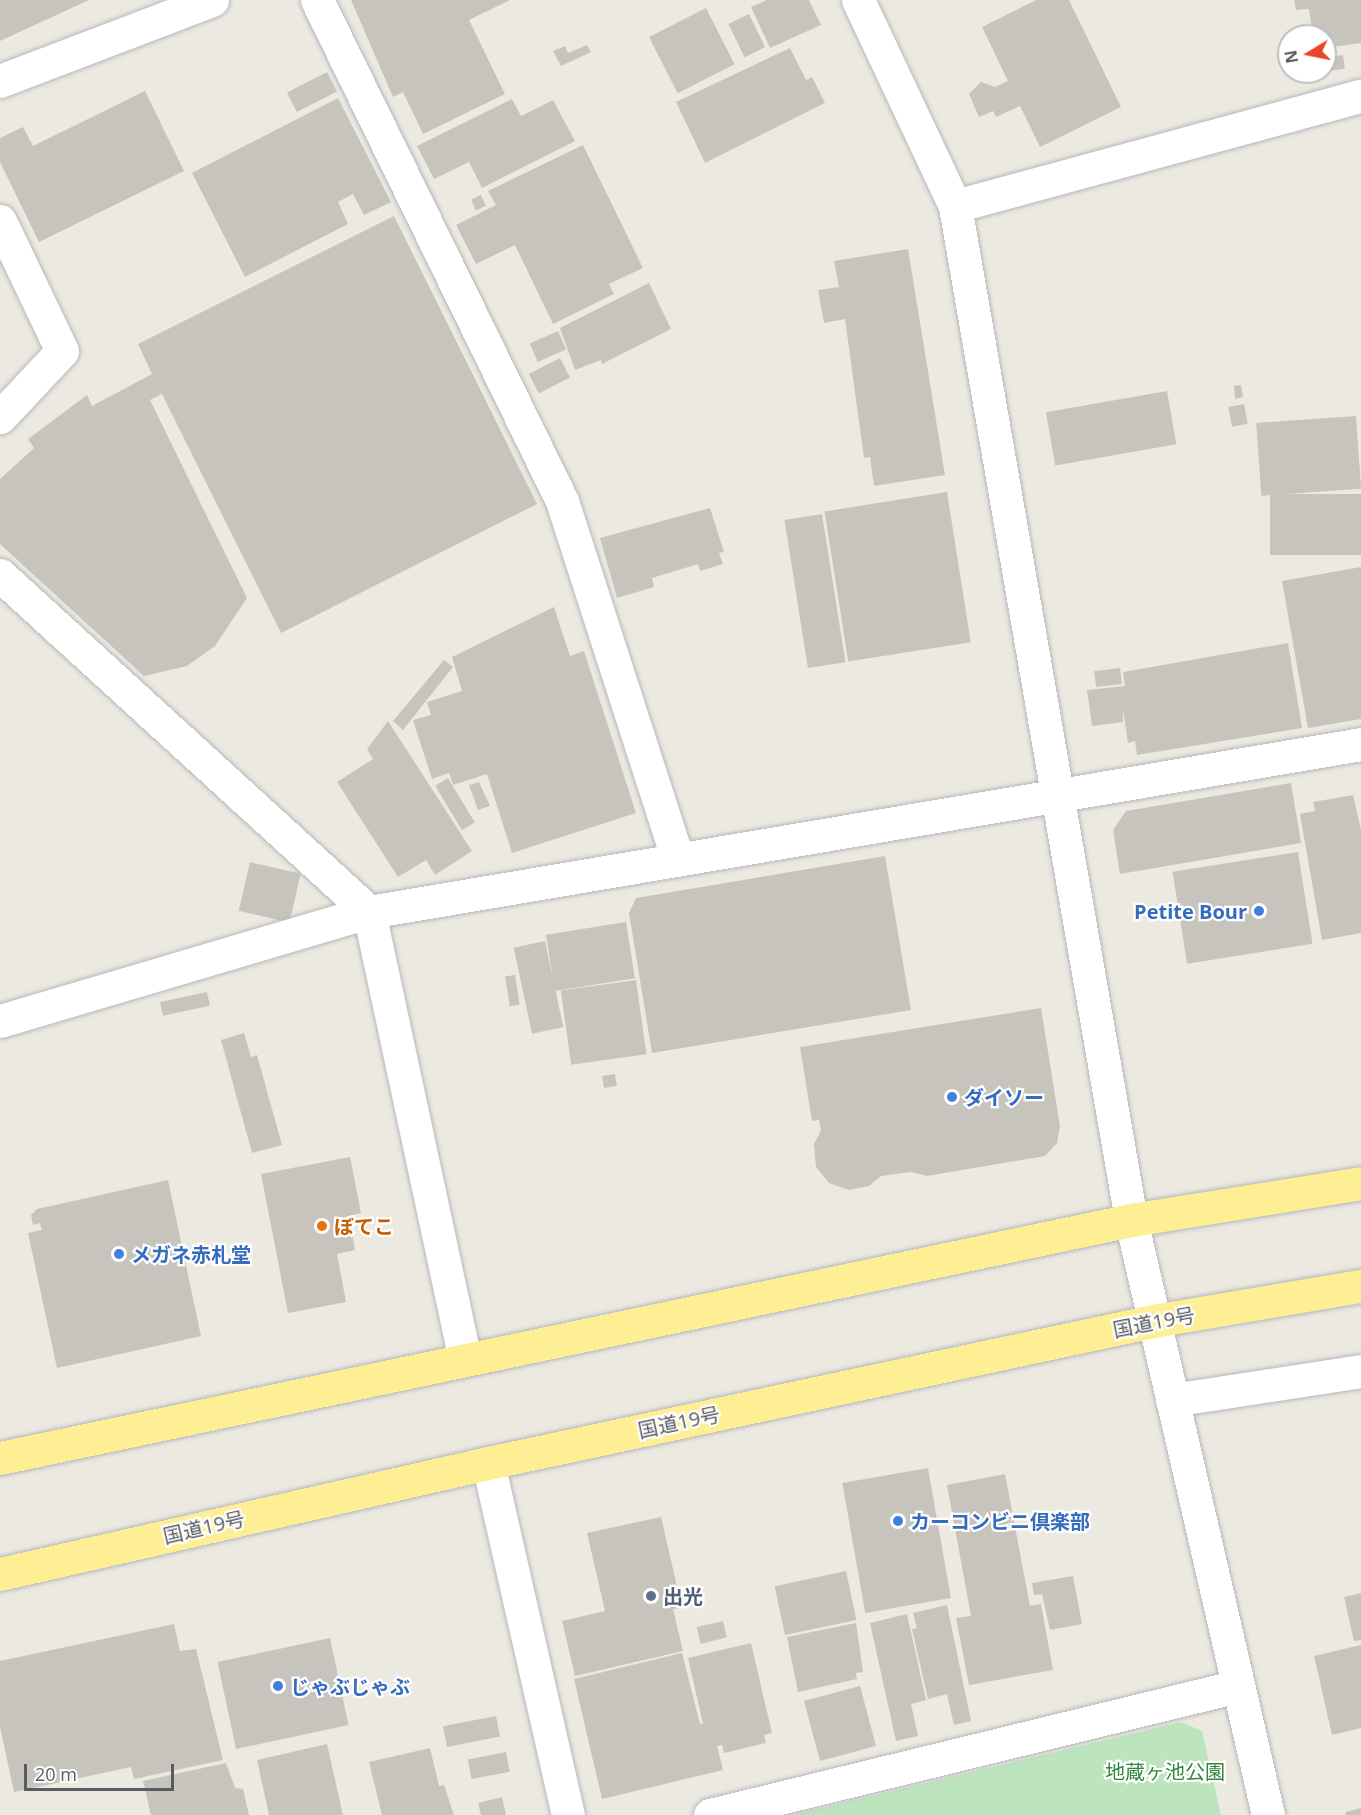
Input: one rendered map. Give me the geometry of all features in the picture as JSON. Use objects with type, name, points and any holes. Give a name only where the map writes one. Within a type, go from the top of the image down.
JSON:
[{"type":"highway","points":[[0,1458],[465,1358],[1131,1220],[1361,1183]]},
{"type":"highway","name":"国道19号","points":[[0,1574],[488,1463],[1153,1321],[1361,1286]]},
{"type":"street","points":[[0,81],[212,0]]},
{"type":"street","points":[[317,0],[562,501],[678,860]]},
{"type":"street","points":[[858,0],[954,206],[1131,1220],[1268,1815]]},
{"type":"street","points":[[954,206],[1361,96]]},
{"type":"street","points":[[0,221],[62,351],[0,417]]},
{"type":"street","points":[[0,575],[369,912],[465,1358]]},
{"type":"street","points":[[0,1021],[369,912],[1361,744]]},
{"type":"street","points":[[1172,1400],[1361,1371]]},
{"type":"street","points":[[488,1463],[568,1815]]},
{"type":"street","points":[[710,1815],[1238,1686]]},
{"type":"green space","name":"地蔵ヶ池公園","points":[[1181,1722],[1202,1731],[1221,1815],[793,1815]]},
{"type":"building","points":[[0,0],[89,0],[0,41]]},
{"type":"building","points":[[351,0],[510,0],[469,20],[505,94],[423,134],[403,92],[393,97]]},
{"type":"building","points":[[767,0],[809,0],[821,25],[770,48],[751,7]]},
{"type":"building","points":[[1036,0],[1069,0],[1121,107],[1040,147],[1020,106],[996,117],[993,111],[979,117],[969,94],[981,82],[995,87],[1008,81],[982,27]]},
{"type":"building","points":[[1294,0],[1361,0],[1361,43],[1337,46],[1337,24],[1311,24],[1309,9],[1296,10]]},
{"type":"building","points":[[706,8],[735,64],[678,93],[649,37]]},
{"type":"building","points":[[749,14],[765,47],[745,57],[728,24]]},
{"type":"building","points":[[587,45],[591,52],[561,66],[553,51],[565,46],[568,53]]},
{"type":"building","points":[[790,48],[806,80],[812,77],[825,103],[705,163],[676,102]]},
{"type":"building","points":[[1343,55],[1345,69],[1337,70],[1337,56]]},
{"type":"building","points":[[327,72],[337,92],[297,112],[287,92]]},
{"type":"building","points":[[145,91],[184,171],[39,242],[0,162],[0,138],[23,127],[33,146]]},
{"type":"building","points":[[338,98],[391,202],[364,215],[353,194],[338,202],[348,224],[245,277],[192,173]]},
{"type":"building","points":[[512,99],[521,116],[553,100],[575,141],[482,188],[469,162],[434,179],[417,146]]},
{"type":"building","points":[[583,145],[643,268],[609,284],[614,294],[553,324],[515,245],[476,264],[456,225],[496,205],[488,191]]},
{"type":"building","points":[[481,195],[486,206],[476,210],[471,199]]},
{"type":"building","points":[[394,216],[537,504],[281,633],[162,394],[150,400],[247,598],[215,646],[187,666],[144,676],[0,544],[0,479],[34,448],[28,439],[87,395],[92,406],[152,374],[138,344]]},
{"type":"building","points":[[908,249],[945,475],[874,486],[870,457],[864,458],[845,319],[824,323],[818,290],[839,287],[834,261]]},
{"type":"building","points":[[649,283],[671,329],[602,364],[601,360],[575,370],[560,328]]},
{"type":"building","points":[[558,331],[566,349],[538,362],[530,344]]},
{"type":"building","points":[[560,358],[570,378],[539,393],[529,374]]},
{"type":"building","points":[[1241,385],[1243,397],[1235,399],[1234,386]]},
{"type":"building","points":[[1167,391],[1176,444],[1055,466],[1046,412]]},
{"type":"building","points":[[1244,404],[1248,424],[1232,427],[1228,407]]},
{"type":"building","points":[[1356,416],[1361,489],[1261,496],[1256,423]]},
{"type":"building","points":[[947,492],[971,642],[848,662],[825,511]]},
{"type":"building","points":[[1270,494],[1361,494],[1361,555],[1270,555]]},
{"type":"building","points":[[710,508],[724,552],[719,553],[723,564],[700,571],[698,564],[652,578],[654,587],[617,598],[600,538]]},
{"type":"building","points":[[822,514],[845,662],[808,668],[784,520]]},
{"type":"building","points":[[1361,567],[1361,719],[1308,728],[1282,581]]},
{"type":"building","points":[[554,607],[570,656],[584,651],[636,813],[512,853],[487,774],[453,785],[449,773],[432,779],[413,720],[431,715],[427,702],[462,691],[452,657]]},
{"type":"building","points":[[1288,643],[1302,728],[1137,755],[1135,741],[1128,743],[1123,709],[1123,722],[1092,726],[1087,690],[1125,686],[1123,672]]},
{"type":"building","points":[[444,660],[453,667],[403,730],[393,721]]},
{"type":"building","points":[[1120,668],[1122,684],[1096,687],[1094,671]]},
{"type":"building","points":[[388,721],[472,851],[435,875],[426,860],[398,877],[337,782],[373,759],[367,749]]},
{"type":"building","points":[[448,778],[475,823],[462,830],[435,786]]},
{"type":"building","points":[[479,782],[490,806],[478,810],[469,785]]},
{"type":"building","points":[[1291,783],[1301,843],[1120,874],[1113,830],[1126,811]]},
{"type":"building","points":[[1353,795],[1361,830],[1361,933],[1322,940],[1300,814],[1315,811],[1313,802]]},
{"type":"building","points":[[1298,852],[1313,944],[1187,964],[1173,872]]},
{"type":"building","points":[[885,856],[911,1010],[652,1053],[629,913],[636,898]]},
{"type":"building","points":[[250,862],[301,874],[289,922],[239,911]]},
{"type":"building","points":[[626,922],[635,978],[555,991],[546,935]]},
{"type":"building","points":[[545,941],[563,1027],[532,1034],[514,948]]},
{"type":"building","points":[[515,975],[520,1005],[510,1006],[505,977]]},
{"type":"building","points":[[636,980],[646,1054],[571,1065],[561,991]]},
{"type":"building","points":[[207,992],[210,1006],[163,1016],[160,1002]]},
{"type":"building","points":[[1041,1008],[1060,1126],[1057,1143],[1045,1156],[927,1176],[911,1172],[881,1176],[869,1186],[849,1190],[829,1183],[816,1167],[814,1144],[821,1130],[819,1120],[812,1121],[800,1047]]},
{"type":"building","points":[[244,1033],[251,1057],[257,1055],[282,1145],[252,1153],[221,1040]]},
{"type":"building","points":[[615,1074],[617,1086],[604,1088],[602,1076]]},
{"type":"building","points":[[350,1157],[361,1213],[349,1216],[355,1250],[337,1254],[346,1302],[288,1313],[261,1174]]},
{"type":"building","points":[[168,1180],[201,1336],[57,1368],[28,1233],[42,1230],[40,1223],[33,1225],[31,1215],[37,1209]]},
{"type":"building","points":[[928,1468],[951,1598],[865,1613],[842,1483]]},
{"type":"building","points":[[1005,1474],[1030,1606],[1041,1604],[1053,1670],[969,1685],[956,1618],[971,1616],[947,1485]]},
{"type":"building","points":[[661,1517],[682,1608],[673,1609],[683,1651],[575,1676],[562,1621],[605,1611],[587,1533]]},
{"type":"building","points":[[846,1571],[856,1620],[785,1635],[775,1586]]},
{"type":"building","points":[[1073,1576],[1082,1624],[1050,1630],[1042,1594],[1034,1595],[1032,1583]]},
{"type":"building","points":[[1361,1593],[1361,1640],[1354,1641],[1344,1597]]},
{"type":"building","points":[[947,1605],[971,1721],[954,1725],[947,1694],[928,1699],[912,1629],[917,1628],[913,1613]]},
{"type":"building","points":[[907,1614],[926,1700],[911,1704],[918,1736],[896,1741],[870,1623]]},
{"type":"building","points":[[723,1621],[727,1638],[701,1644],[697,1627]]},
{"type":"building","points":[[856,1623],[863,1672],[856,1673],[857,1679],[798,1692],[787,1637]]},
{"type":"building","points":[[174,1624],[180,1651],[196,1649],[223,1760],[134,1779],[131,1767],[14,1792],[0,1727],[0,1661]]},
{"type":"building","points":[[330,1638],[349,1725],[236,1749],[218,1662]]},
{"type":"building","points":[[751,1643],[772,1733],[764,1735],[766,1743],[724,1753],[722,1745],[717,1746],[723,1770],[602,1799],[574,1679],[682,1653],[700,1724],[703,1724],[688,1658]]},
{"type":"building","points":[[1361,1645],[1361,1728],[1332,1735],[1314,1656]]},
{"type":"building","points":[[860,1686],[876,1746],[820,1761],[804,1701]]},
{"type":"building","points":[[496,1716],[500,1737],[447,1747],[443,1726]]},
{"type":"building","points":[[327,1744],[343,1815],[269,1815],[257,1760]]},
{"type":"building","points":[[430,1748],[439,1786],[444,1785],[454,1815],[382,1815],[369,1762]]},
{"type":"building","points":[[506,1752],[510,1772],[472,1779],[468,1759]]},
{"type":"building","points":[[226,1763],[235,1788],[243,1789],[249,1815],[151,1815],[143,1781]]},
{"type":"building","points":[[502,1797],[506,1815],[481,1815],[478,1803]]},
{"type":"building","points":[[1361,1808],[1361,1815],[1345,1815],[1346,1812]]},
{"type":"place","name":"Petite Bour","points":[[1259,911]]},
{"type":"place","name":"ダイソー","points":[[952,1097]]},
{"type":"place","name":"ぼてこ","points":[[322,1226]]},
{"type":"place","name":"メガネ赤札堂","points":[[119,1254]]},
{"type":"place","name":"カーコンビニ倶楽部","points":[[898,1521]]},
{"type":"place","name":"出光","points":[[651,1596]]},
{"type":"place","name":"じゃぶじゃぶ","points":[[278,1686]]}]
